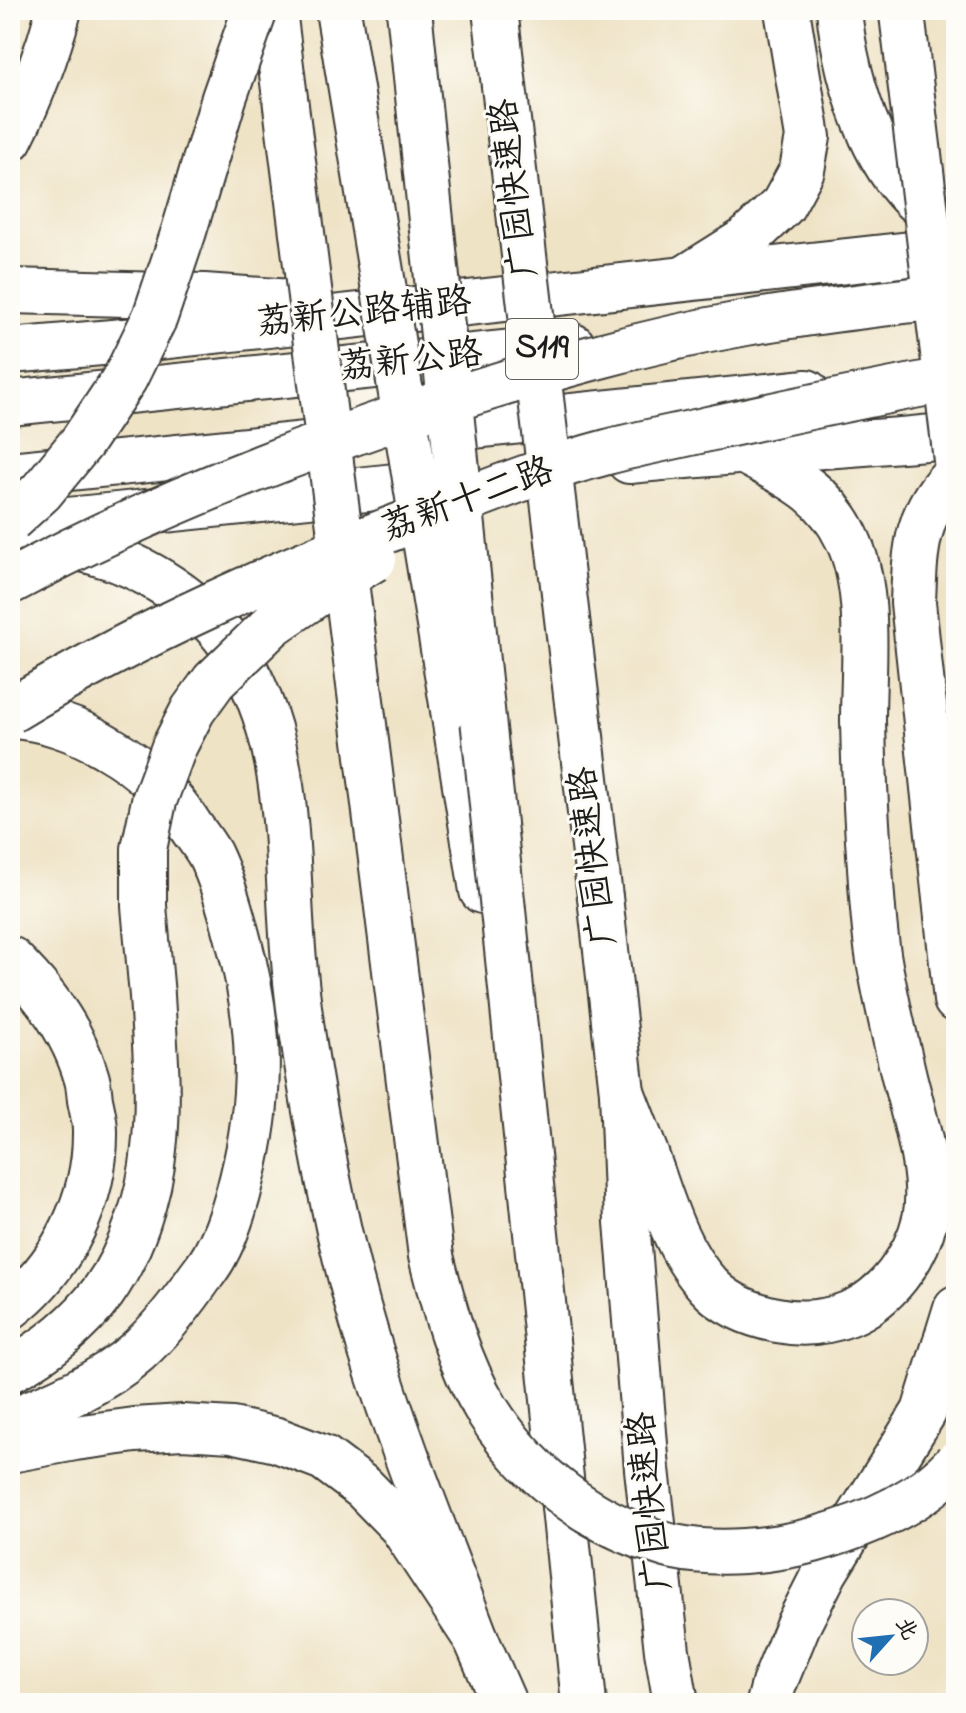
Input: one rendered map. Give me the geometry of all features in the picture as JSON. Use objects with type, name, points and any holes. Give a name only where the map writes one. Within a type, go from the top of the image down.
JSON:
[{"type":"main road","points":[[10,139],[34,89],[59,10]]},
{"type":"main road","points":[[10,523],[41,492],[82,442],[125,378],[155,317],[255,10]]},
{"type":"main road","points":[[274,10],[431,1256],[446,1316],[465,1366],[487,1409],[524,1460],[575,1503],[622,1529],[674,1547],[730,1552],[789,1546],[842,1532],[904,1504],[956,1463]]},
{"type":"main road","points":[[338,10],[527,1150]]},
{"type":"main road","points":[[409,10],[584,1703]]},
{"type":"main road","name":"广园快速路","points":[[495,10],[622,1092],[627,1222],[646,1454],[667,1651],[676,1703]]},
{"type":"main road","points":[[685,278],[747,239],[783,205],[802,170],[808,137],[787,10]]},
{"type":"main road","points":[[839,10],[851,80],[867,128],[886,163],[913,198],[944,222],[956,226]]},
{"type":"main road","points":[[901,10],[956,460]]},
{"type":"main road","name":"荔新公路辅路","points":[[10,351],[956,249]]},
{"type":"main road","points":[[10,291],[204,296],[401,310]]},
{"type":"main road","points":[[10,582],[146,515],[256,469],[371,426],[502,383],[614,352],[745,323],[956,295]]},
{"type":"main road","name":"荔新公路","points":[[10,403],[956,306]]},
{"type":"main road","name":"荔新公路","points":[[10,474],[834,389],[956,380]]},
{"type":"main road","name":"荔新十二路","points":[[10,714],[92,665],[262,582],[499,488],[606,452],[847,398],[956,380]]},
{"type":"main road","points":[[10,523],[135,514],[743,451],[956,435]]},
{"type":"main road","points":[[622,1092],[684,1252],[708,1285],[733,1306],[764,1318],[799,1324],[833,1320],[863,1308],[891,1283],[913,1252],[925,1218],[926,1182],[879,961],[864,793],[863,608],[859,574],[848,539],[830,509],[808,487],[743,451]]},
{"type":"main road","points":[[956,473],[929,506],[918,538],[913,603],[956,1000]]},
{"type":"main road","points":[[10,1370],[33,1358],[71,1326],[103,1291],[126,1250],[144,1206],[154,1149],[156,1076],[144,906],[144,849],[154,801],[174,747],[193,710],[214,681],[273,624],[330,586],[499,488]]},
{"type":"main road","points":[[10,539],[94,552],[137,569],[174,589],[207,617],[229,642],[252,680],[267,718],[279,769],[301,1025],[348,1268],[370,1349],[402,1441],[476,1639],[504,1703]]},
{"type":"main road","points":[[10,714],[91,737],[152,778],[181,811],[209,854],[230,909],[247,972],[256,1035],[257,1093],[250,1145],[236,1203],[216,1254],[180,1305],[137,1353],[91,1385],[10,1421]]},
{"type":"main road","points":[[10,959],[33,981],[66,1028],[86,1076],[95,1129],[91,1175],[79,1215],[60,1255],[27,1294],[10,1307]]},
{"type":"main road","points":[[924,1412],[956,1308]]},
{"type":"main road","points":[[769,1703],[798,1625],[825,1572],[924,1412],[956,1371]]},
{"type":"main road","points":[[10,1450],[75,1438],[182,1427],[232,1430],[277,1440],[324,1458],[364,1488],[402,1527],[476,1639]]}]
